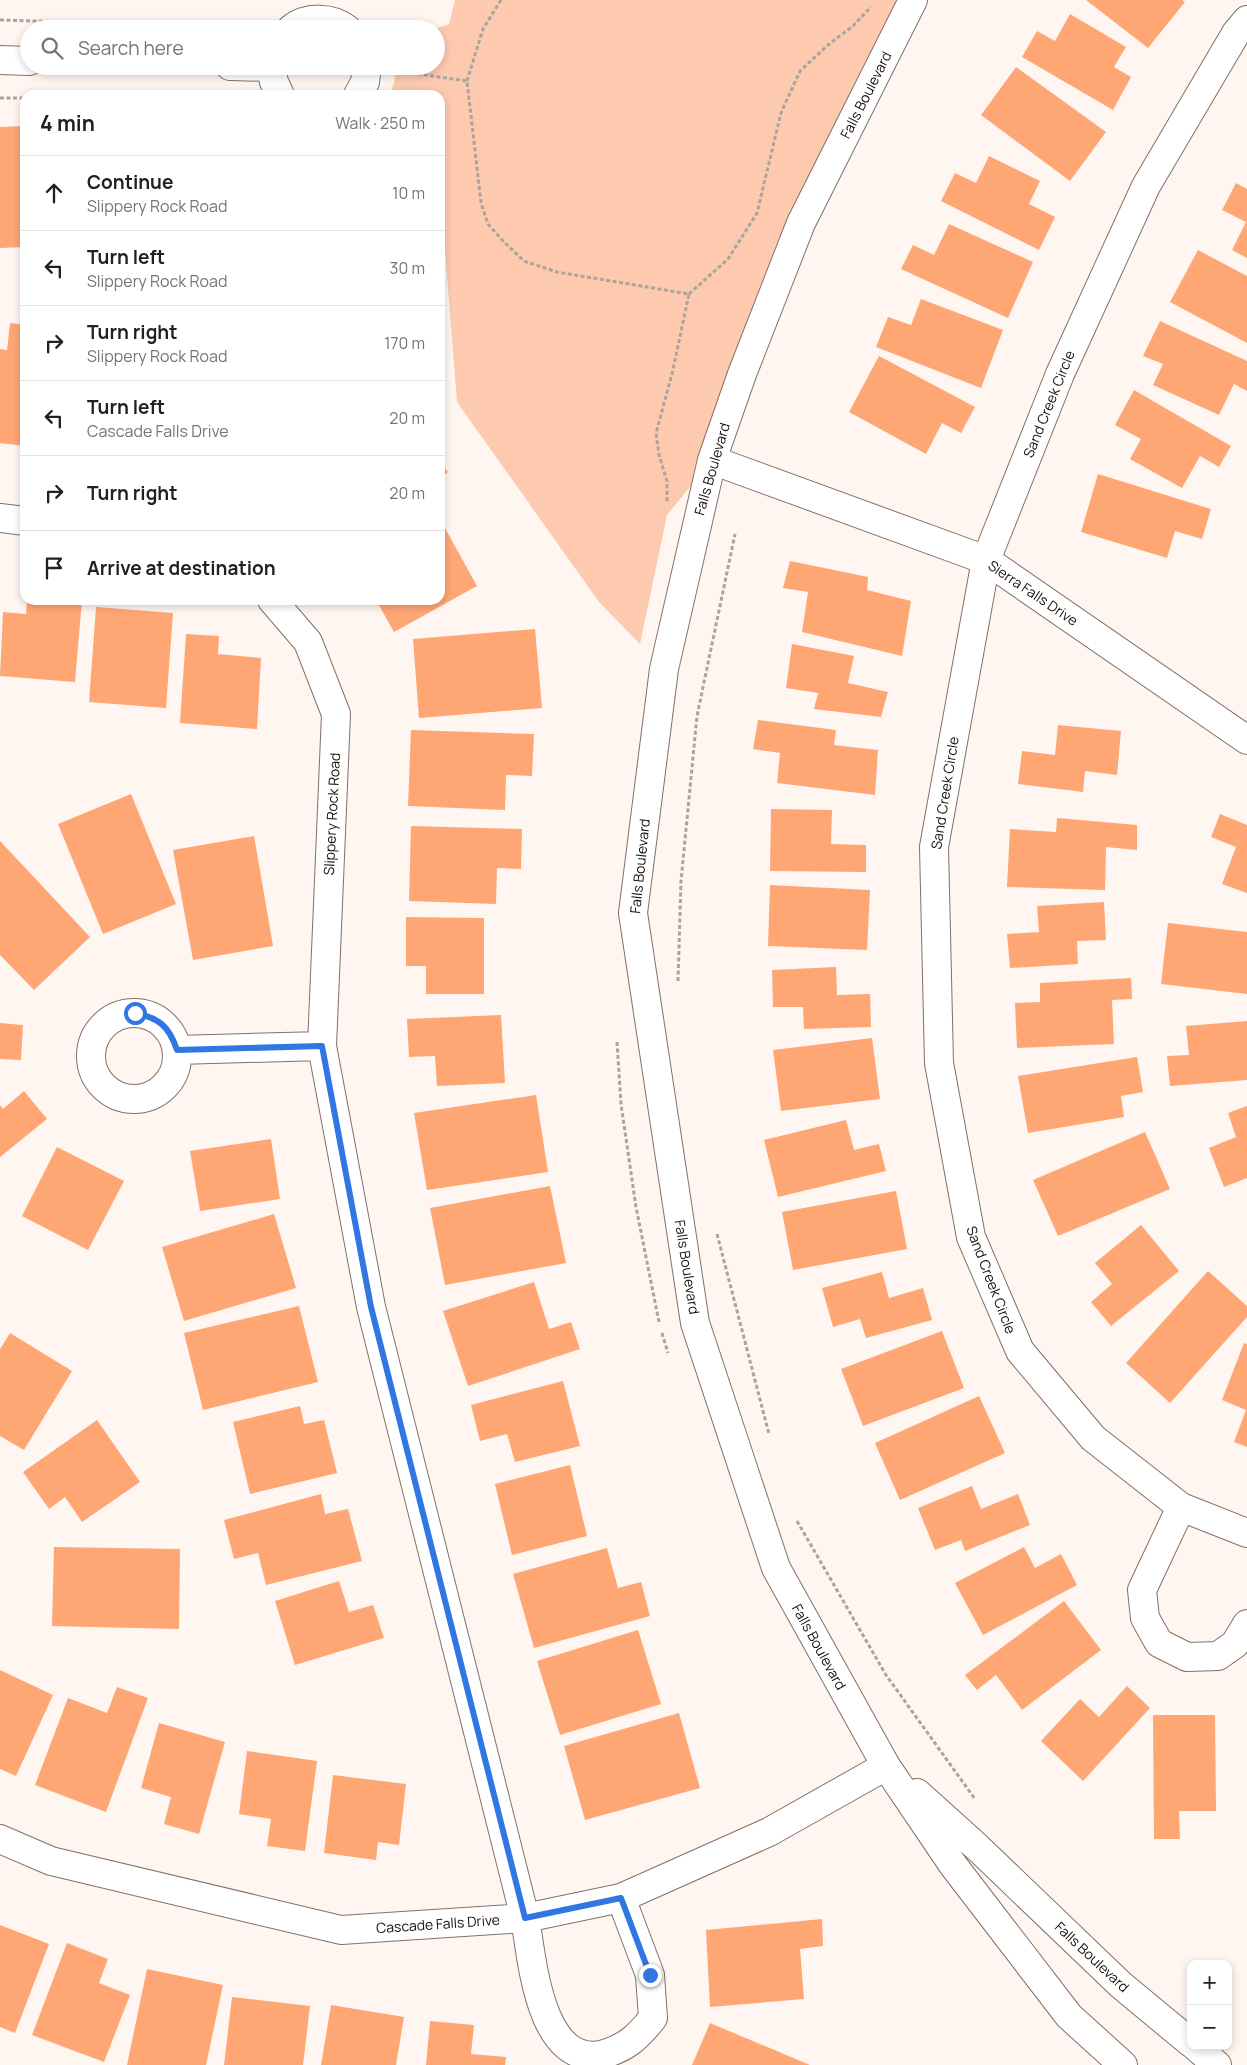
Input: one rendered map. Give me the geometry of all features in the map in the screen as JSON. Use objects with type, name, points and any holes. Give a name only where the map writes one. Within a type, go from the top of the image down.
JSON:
[{"type":"street","name":"Falls Boulevard","points":[[914,0],[801,223],[742,374],[712,460],[664,669],[633,913],[695,1323],[776,1568],[886,1766],[953,1865],[1069,2016],[1123,2065]]},
{"type":"street","points":[[311,20],[327,20]]},
{"type":"street","name":"Sand Creek Circle","points":[[1247,20],[1236,33],[1146,186],[1060,374],[986,560],[934,847],[939,1063],[971,1236],[1020,1351],[1092,1438],[1181,1507],[1247,1532]]},
{"type":"street","points":[[0,60],[20,61]]},
{"type":"street","points":[[273,75],[278,90]]},
{"type":"street","points":[[361,90],[366,75]]},
{"type":"street","name":"Sierra Falls Drive","points":[[712,460],[986,560],[1247,740]]},
{"type":"street","points":[[0,518],[20,520]]},
{"type":"street","name":"Slippery Rock Road","points":[[276,605],[308,642],[336,714],[322,1046],[371,1307],[525,1918]]},
{"type":"street","points":[[177,1050],[322,1046]]},
{"type":"street","points":[[1181,1507],[1142,1590],[1145,1618],[1158,1643],[1187,1657],[1218,1656],[1235,1644],[1247,1624]]},
{"type":"street","name":"Falls Boulevard","points":[[886,1766],[978,1848],[1121,1985],[1187,2040]]},
{"type":"street","name":"Cascade Falls Drive","points":[[0,1839],[51,1861],[341,1930],[525,1918],[621,1898],[769,1832],[886,1766]]},
{"type":"street","points":[[525,1918],[537,1991],[549,2028],[569,2051],[590,2058],[616,2051],[638,2038],[653,2018],[650,1975],[621,1898]]},
{"type":"street","points":[[1200,2050],[1217,2065]]},
{"type":"path","points":[[468,81],[483,29],[501,0]]},
{"type":"path","points":[[689,294],[728,259],[757,213],[781,113],[800,70],[853,26],[876,0]]},
{"type":"path","points":[[0,20],[20,21]]},
{"type":"path","points":[[0,98],[20,98]]},
{"type":"path","points":[[678,990],[681,881],[697,716],[735,534]]},
{"type":"path","points":[[717,1233],[769,1437]]},
{"type":"path","points":[[794,1516],[886,1675],[961,1781],[979,1803]]},
{"type":"shaded area","points":[[455,0],[913,0],[712,460],[667,515],[640,644],[599,602],[457,402],[445,251],[445,90],[392,90],[395,75],[445,75],[445,25],[449,24]]},
{"type":"building","points":[[1086,0],[1182,0],[1185,2],[1148,48]]},
{"type":"building","points":[[1070,14],[1126,47],[1114,67],[1131,77],[1113,110],[1022,57],[1037,31],[1055,41]]},
{"type":"building","points":[[1016,67],[1106,132],[1070,181],[981,115]]},
{"type":"building","points":[[20,126],[20,247],[0,248],[0,127]]},
{"type":"building","points":[[989,156],[1040,181],[1029,204],[1055,217],[1039,250],[941,201],[955,173],[976,183]]},
{"type":"building","points":[[1236,183],[1247,189],[1247,258],[1232,250],[1246,222],[1222,210]]},
{"type":"building","points":[[949,224],[1033,262],[1008,318],[901,269],[913,245],[934,255]]},
{"type":"building","points":[[1198,250],[1247,276],[1247,343],[1170,302]]},
{"type":"building","points":[[921,299],[1003,330],[981,388],[876,347],[888,317],[911,325]]},
{"type":"building","points":[[1160,321],[1247,361],[1247,391],[1234,384],[1219,415],[1153,385],[1163,364],[1143,356]]},
{"type":"building","points":[[10,323],[20,324],[20,445],[0,443],[0,349],[7,350]]},
{"type":"building","points":[[879,356],[975,407],[961,433],[942,423],[926,454],[849,412]]},
{"type":"building","points":[[1134,390],[1231,446],[1219,467],[1200,456],[1182,488],[1130,459],[1141,439],[1115,425]]},
{"type":"building","points":[[1098,474],[1211,509],[1202,539],[1175,531],[1167,558],[1081,532]]},
{"type":"building","points":[[445,528],[477,586],[445,604]]},
{"type":"building","points":[[790,561],[868,577],[867,590],[911,601],[902,656],[802,632],[808,592],[783,588]]},
{"type":"building","points":[[27,605],[82,605],[75,682],[0,676],[3,612],[26,614]]},
{"type":"building","points":[[379,605],[443,605],[394,632]]},
{"type":"building","points":[[96,607],[173,613],[166,708],[89,702]]},
{"type":"building","points":[[535,629],[542,708],[419,718],[413,639]]},
{"type":"building","points":[[186,634],[219,636],[218,654],[261,658],[257,729],[180,723]]},
{"type":"building","points":[[792,644],[854,656],[848,683],[888,692],[881,717],[814,709],[818,693],[786,688]]},
{"type":"building","points":[[758,720],[836,730],[834,745],[878,750],[875,795],[777,783],[780,753],[753,749]]},
{"type":"building","points":[[1058,725],[1121,731],[1117,775],[1085,771],[1083,792],[1018,784],[1022,751],[1055,755]]},
{"type":"building","points":[[411,730],[534,734],[532,776],[506,775],[505,810],[408,806]]},
{"type":"building","points":[[131,794],[176,904],[103,934],[58,824]]},
{"type":"building","points":[[771,809],[832,810],[831,844],[866,845],[866,872],[770,871]]},
{"type":"building","points":[[1220,814],[1247,825],[1247,893],[1222,884],[1236,847],[1211,837]]},
{"type":"building","points":[[1057,818],[1137,825],[1137,850],[1106,847],[1105,890],[1007,887],[1010,829],[1056,832]]},
{"type":"building","points":[[411,826],[522,829],[521,869],[497,868],[496,904],[409,901]]},
{"type":"building","points":[[254,836],[273,946],[193,960],[173,850]]},
{"type":"building","points":[[0,841],[90,937],[34,990],[0,955]]},
{"type":"building","points":[[770,885],[870,890],[867,950],[768,946]]},
{"type":"building","points":[[1104,902],[1106,940],[1077,941],[1078,964],[1010,968],[1007,934],[1039,932],[1037,906]]},
{"type":"building","points":[[406,917],[484,918],[484,994],[426,994],[426,966],[406,966]]},
{"type":"building","points":[[1168,923],[1247,932],[1247,994],[1161,984]]},
{"type":"building","points":[[836,967],[837,995],[870,994],[871,1027],[804,1029],[803,1007],[773,1007],[772,970]]},
{"type":"building","points":[[1131,978],[1132,999],[1112,1000],[1114,1044],[1017,1048],[1015,1003],[1040,1002],[1040,983]]},
{"type":"building","points":[[501,1015],[505,1083],[437,1086],[435,1056],[409,1057],[407,1019]]},
{"type":"building","points":[[1247,1021],[1247,1080],[1170,1086],[1167,1056],[1189,1055],[1186,1026]]},
{"type":"building","points":[[0,1023],[23,1025],[21,1060],[0,1059]]},
{"type":"building","points":[[872,1038],[880,1099],[781,1111],[773,1050]]},
{"type":"building","points":[[1137,1057],[1143,1092],[1121,1096],[1124,1117],[1028,1133],[1018,1076]]},
{"type":"building","points":[[24,1091],[47,1119],[0,1157],[0,1105],[3,1109]]},
{"type":"building","points":[[536,1095],[548,1172],[427,1190],[414,1113]]},
{"type":"building","points":[[1247,1106],[1247,1178],[1224,1187],[1209,1148],[1236,1137],[1228,1113]]},
{"type":"building","points":[[846,1120],[854,1150],[879,1144],[886,1171],[778,1197],[764,1140]]},
{"type":"building","points":[[1145,1132],[1170,1189],[1058,1236],[1033,1180]]},
{"type":"building","points":[[271,1139],[280,1199],[200,1211],[190,1151]]},
{"type":"building","points":[[57,1147],[124,1181],[88,1250],[22,1216]]},
{"type":"building","points":[[550,1186],[566,1263],[445,1285],[430,1208]]},
{"type":"building","points":[[896,1191],[907,1249],[793,1270],[782,1212]]},
{"type":"building","points":[[274,1214],[296,1288],[184,1321],[162,1247]]},
{"type":"building","points":[[1141,1225],[1179,1271],[1111,1326],[1091,1302],[1112,1284],[1095,1263]]},
{"type":"building","points":[[1208,1271],[1247,1306],[1247,1317],[1170,1403],[1126,1363]]},
{"type":"building","points":[[882,1272],[889,1298],[923,1288],[932,1320],[866,1338],[860,1319],[833,1327],[822,1288]]},
{"type":"building","points":[[534,1282],[549,1329],[571,1322],[580,1349],[468,1386],[443,1311]]},
{"type":"building","points":[[299,1306],[318,1382],[203,1410],[184,1333]]},
{"type":"building","points":[[942,1331],[964,1388],[863,1426],[841,1369]]},
{"type":"building","points":[[10,1333],[72,1371],[24,1450],[0,1436],[0,1349]]},
{"type":"building","points":[[1244,1343],[1247,1344],[1247,1447],[1234,1442],[1246,1410],[1222,1400]]},
{"type":"building","points":[[563,1381],[580,1446],[515,1462],[507,1434],[480,1441],[471,1405]]},
{"type":"building","points":[[979,1396],[1005,1453],[900,1500],[875,1443]]},
{"type":"building","points":[[300,1406],[304,1424],[324,1420],[337,1473],[250,1494],[233,1422]]},
{"type":"building","points":[[97,1420],[140,1482],[82,1522],[65,1497],[49,1509],[23,1472]]},
{"type":"building","points":[[570,1465],[587,1536],[512,1555],[495,1484]]},
{"type":"building","points":[[972,1486],[981,1509],[1018,1494],[1030,1525],[965,1551],[961,1540],[935,1550],[918,1508]]},
{"type":"building","points":[[321,1494],[325,1514],[348,1509],[362,1561],[266,1585],[258,1553],[234,1559],[224,1520]]},
{"type":"building","points":[[54,1547],[180,1549],[179,1629],[52,1626]]},
{"type":"building","points":[[1024,1547],[1035,1568],[1061,1554],[1077,1585],[983,1635],[955,1583]]},
{"type":"building","points":[[607,1548],[618,1588],[641,1582],[650,1616],[534,1648],[513,1574]]},
{"type":"building","points":[[339,1581],[349,1612],[373,1605],[384,1638],[295,1665],[275,1601]]},
{"type":"building","points":[[1064,1601],[1101,1650],[1022,1710],[996,1675],[977,1690],[965,1675]]},
{"type":"building","points":[[638,1630],[661,1704],[560,1735],[537,1661]]},
{"type":"building","points":[[0,1670],[53,1695],[16,1776],[0,1769]]},
{"type":"building","points":[[1127,1686],[1150,1708],[1083,1781],[1041,1741],[1080,1699],[1099,1717]]},
{"type":"building","points":[[117,1687],[148,1698],[106,1812],[35,1785],[68,1698],[107,1713]]},
{"type":"building","points":[[679,1713],[700,1788],[585,1820],[564,1746]]},
{"type":"building","points":[[1153,1715],[1215,1715],[1216,1811],[1179,1811],[1180,1839],[1154,1839]]},
{"type":"building","points":[[159,1723],[225,1742],[199,1834],[164,1824],[171,1797],[141,1788]]},
{"type":"building","points":[[247,1751],[317,1761],[305,1851],[267,1846],[271,1819],[239,1814]]},
{"type":"building","points":[[333,1775],[406,1784],[399,1845],[378,1842],[376,1860],[324,1853]]},
{"type":"building","points":[[822,1919],[823,1946],[800,1949],[804,1999],[710,2007],[706,1930]]},
{"type":"building","points":[[0,1925],[49,1944],[15,2033],[0,2027]]},
{"type":"building","points":[[67,1943],[108,1959],[99,1983],[130,1995],[104,2062],[32,2035]]},
{"type":"building","points":[[147,1969],[223,1985],[206,2065],[127,2065]]},
{"type":"building","points":[[232,1997],[310,2006],[303,2065],[224,2065]]},
{"type":"building","points":[[331,2005],[404,2017],[396,2065],[321,2065]]},
{"type":"building","points":[[430,2021],[474,2025],[471,2054],[506,2057],[505,2065],[426,2065]]},
{"type":"building","points":[[710,2023],[810,2065],[692,2065]]},
{"type":"route","points":[[135,1013],[150,1016],[162,1024],[172,1036],[177,1050],[322,1046],[371,1307],[525,1918],[621,1898],[650,1975]]}]
